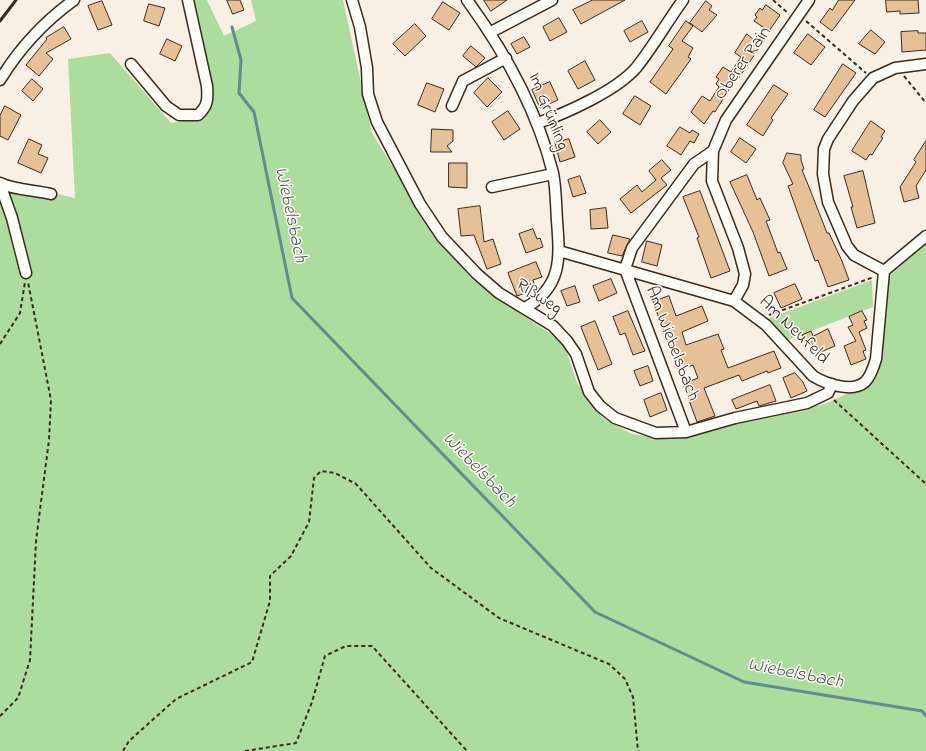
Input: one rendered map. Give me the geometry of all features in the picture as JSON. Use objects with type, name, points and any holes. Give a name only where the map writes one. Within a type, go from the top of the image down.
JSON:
[{"type":"street","points":[[0,80],[10,63],[42,28],[74,0]]},
{"type":"street","points":[[131,64],[166,106],[179,115],[198,115],[206,108],[208,99],[207,86],[188,0]]},
{"type":"street","name":"Rißweg","points":[[352,0],[361,34],[368,94],[377,122],[420,204],[442,237],[477,274],[499,293],[553,326],[568,341],[576,354],[589,392],[600,406],[615,418],[656,433],[686,432],[742,416],[807,403],[830,389]]},
{"type":"street","name":"Im Grünling","points":[[467,0],[491,32],[506,58],[538,123],[553,174],[559,251],[552,284],[538,301],[525,308]]},
{"type":"street","points":[[491,32],[552,0]]},
{"type":"street","points":[[538,123],[582,105],[618,83],[635,69],[683,0]]},
{"type":"street","name":"Oberer Rain","points":[[734,301],[743,285],[744,274],[738,248],[712,181],[713,152],[726,120],[809,0]]},
{"type":"street","points":[[452,106],[462,81],[506,58]]},
{"type":"street","points":[[926,64],[895,68],[873,78],[862,88],[828,139],[824,149],[823,174],[828,202],[848,246],[854,255],[884,272],[926,236]]},
{"type":"street","points":[[625,268],[632,248],[694,164],[713,152]]},
{"type":"street","points":[[492,187],[553,174]]},
{"type":"street","points":[[0,184],[8,188],[30,189],[51,194]]},
{"type":"street","points":[[0,184],[12,218],[26,273]]},
{"type":"street","name":"Am Neufeld","points":[[559,251],[625,268],[734,301],[758,319],[813,376],[830,389],[858,386],[866,381],[874,368],[884,272]]},
{"type":"street","name":"Am Wiebelsbach","points":[[625,268],[686,432]]},
{"type":"path","points":[[773,0],[789,14]]},
{"type":"path","points":[[814,26],[865,72]]},
{"type":"path","points":[[906,78],[926,103]]},
{"type":"path","points":[[758,319],[884,272]]},
{"type":"path","points":[[0,344],[20,313],[26,273]]},
{"type":"path","points":[[0,716],[18,698],[30,660],[36,541],[49,440],[51,400],[26,273]]},
{"type":"path","points":[[830,389],[846,412],[926,484]]},
{"type":"path","points":[[123,751],[128,741],[176,699],[252,662],[270,601],[270,576],[292,556],[309,522],[314,478],[321,471],[335,473],[356,484],[430,568],[499,618],[609,664],[625,679],[632,697],[638,751]]},
{"type":"path","points":[[245,751],[296,743],[312,702],[325,656],[346,646],[372,646],[467,751]]},
{"type":"green space","points":[[191,0],[207,0],[224,36],[256,21],[251,0],[343,0],[372,133],[441,244],[472,279],[500,300],[564,343],[577,383],[604,419],[632,434],[667,439],[825,404],[868,384],[882,357],[889,276],[926,244],[926,751],[0,751],[0,181],[75,198],[68,59],[110,53],[171,123],[203,118],[213,100]]},
{"type":"green space","points":[[872,280],[873,307],[788,340],[767,319]]},
{"type":"building","points":[[227,0],[240,0],[244,10],[233,14]]},
{"type":"building","points":[[484,0],[507,0],[491,11]]},
{"type":"building","points":[[593,0],[625,0],[581,24],[573,10]]},
{"type":"building","points":[[839,0],[855,0],[832,31],[820,22],[830,8],[832,10]]},
{"type":"building","points":[[886,0],[918,0],[919,13],[900,14],[900,11],[887,12]]},
{"type":"building","points":[[102,1],[112,25],[98,30],[88,6]]},
{"type":"building","points":[[706,1],[712,6],[709,10],[717,15],[702,32],[690,23]]},
{"type":"building","points":[[443,2],[460,13],[449,30],[432,19]]},
{"type":"building","points":[[149,4],[165,8],[159,26],[144,21]]},
{"type":"building","points":[[766,5],[780,15],[769,31],[754,21],[757,17],[755,15],[760,8],[762,10]]},
{"type":"building","points":[[559,18],[567,32],[550,41],[543,27]]},
{"type":"building","points":[[642,21],[648,32],[630,42],[624,31]]},
{"type":"building","points":[[686,21],[693,26],[682,41],[693,48],[688,57],[691,59],[666,94],[650,82],[673,49],[669,46]]},
{"type":"building","points":[[415,24],[426,36],[405,56],[393,44]]},
{"type":"building","points":[[64,27],[71,39],[46,53],[53,59],[39,76],[26,65],[47,39],[46,38]]},
{"type":"building","points":[[871,30],[885,42],[875,54],[859,44]]},
{"type":"building","points":[[918,31],[918,33],[926,33],[926,50],[902,52],[901,32]]},
{"type":"building","points":[[747,34],[754,40],[757,36],[764,41],[738,79],[736,78],[715,112],[713,111],[704,124],[691,112],[702,96],[710,101],[719,87],[716,84],[719,79],[716,77],[723,67],[731,72],[741,57],[735,53]]},
{"type":"building","points":[[808,34],[825,47],[811,65],[794,53]]},
{"type":"building","points":[[524,37],[530,47],[517,54],[511,44]]},
{"type":"building","points":[[167,39],[182,46],[175,61],[160,54]]},
{"type":"building","points":[[471,46],[485,58],[476,67],[463,56]]},
{"type":"building","points":[[585,61],[595,80],[578,89],[568,71]]},
{"type":"building","points":[[843,64],[856,73],[825,117],[814,110]]},
{"type":"building","points":[[488,78],[502,92],[487,107],[474,93]]},
{"type":"building","points":[[32,79],[43,89],[33,101],[22,91]]},
{"type":"building","points":[[550,82],[558,100],[540,108],[532,90]]},
{"type":"building","points":[[427,83],[444,89],[435,112],[418,105]]},
{"type":"building","points":[[774,85],[788,94],[771,118],[773,120],[763,136],[747,125]]},
{"type":"building","points":[[635,96],[651,106],[640,125],[623,114]]},
{"type":"building","points":[[5,106],[21,115],[8,140],[0,136],[0,116]]},
{"type":"building","points":[[508,111],[520,129],[504,140],[492,122]]},
{"type":"building","points":[[600,120],[611,132],[598,144],[587,132]]},
{"type":"building","points":[[871,121],[885,131],[881,137],[883,138],[872,155],[870,154],[866,160],[852,151]]},
{"type":"building","points":[[680,127],[690,133],[692,130],[699,134],[694,143],[690,141],[681,155],[667,146]]},
{"type":"building","points":[[432,129],[453,130],[453,141],[447,146],[452,152],[431,152]]},
{"type":"building","points":[[740,138],[756,149],[746,163],[731,152]]},
{"type":"building","points":[[29,139],[42,145],[38,154],[48,158],[41,173],[18,163]]},
{"type":"building","points":[[569,139],[575,157],[560,162],[555,143]]},
{"type":"building","points":[[926,141],[926,170],[916,186],[919,198],[904,202],[900,187],[916,162],[914,160]]},
{"type":"building","points":[[787,153],[801,155],[804,169],[802,170],[827,233],[829,233],[849,280],[828,287],[818,260],[815,261],[788,186],[793,184],[783,163]]},
{"type":"building","points":[[662,160],[671,170],[661,178],[667,185],[631,213],[620,199],[637,185],[642,192],[656,180],[649,171]]},
{"type":"building","points":[[449,163],[467,163],[467,188],[449,187]]},
{"type":"building","points":[[863,171],[875,223],[857,228],[851,207],[853,207],[844,176]]},
{"type":"building","points":[[747,175],[757,200],[760,198],[770,220],[766,221],[778,253],[780,252],[787,269],[769,276],[753,232],[730,182]]},
{"type":"building","points":[[580,176],[586,193],[573,197],[568,180]]},
{"type":"building","points":[[700,191],[730,271],[711,278],[697,238],[699,237],[683,197]]},
{"type":"building","points":[[480,206],[484,242],[493,239],[501,264],[487,269],[474,235],[461,236],[458,209]]},
{"type":"building","points":[[606,208],[608,228],[591,229],[590,210]]},
{"type":"building","points":[[533,229],[537,239],[540,238],[543,247],[526,253],[519,234]]},
{"type":"building","points":[[613,235],[630,239],[622,256],[608,253]]},
{"type":"building","points":[[647,241],[662,245],[657,266],[642,262]]},
{"type":"building","points":[[536,262],[542,277],[533,280],[536,289],[517,296],[508,273]]},
{"type":"building","points":[[611,279],[617,293],[599,301],[593,286]]},
{"type":"building","points":[[795,284],[802,299],[781,308],[774,293]]},
{"type":"building","points":[[575,286],[580,302],[567,306],[561,291]]},
{"type":"building","points":[[669,296],[676,316],[702,306],[708,321],[682,332],[686,345],[718,334],[724,349],[721,350],[728,368],[774,351],[781,368],[768,373],[767,371],[742,381],[739,375],[704,388],[715,416],[697,422],[683,384],[698,378],[693,365],[679,371],[653,302]]},
{"type":"building","points":[[628,311],[645,351],[633,355],[625,333],[620,335],[613,317]]},
{"type":"building","points":[[862,311],[867,320],[864,321],[867,328],[859,332],[866,350],[863,351],[866,359],[851,365],[844,346],[856,341],[848,327],[853,325],[849,317]]},
{"type":"building","points":[[595,321],[612,364],[598,370],[581,327]]},
{"type":"building","points":[[828,329],[835,346],[816,354],[811,342],[806,344],[802,335],[811,331],[813,336]]},
{"type":"building","points":[[648,366],[653,381],[640,386],[634,371]]},
{"type":"building","points":[[795,373],[803,382],[807,391],[791,398],[783,378]]},
{"type":"building","points":[[770,385],[776,401],[759,406],[757,401],[736,409],[732,400]]},
{"type":"building","points":[[661,393],[667,410],[650,417],[644,400]]},
{"type":"waterway","name":"Wiebelsbach","points":[[232,27],[241,60],[239,93],[254,112],[292,298],[595,612],[744,682],[922,711],[926,716]]},
{"type":"railway","points":[[0,21],[16,0]]}]
